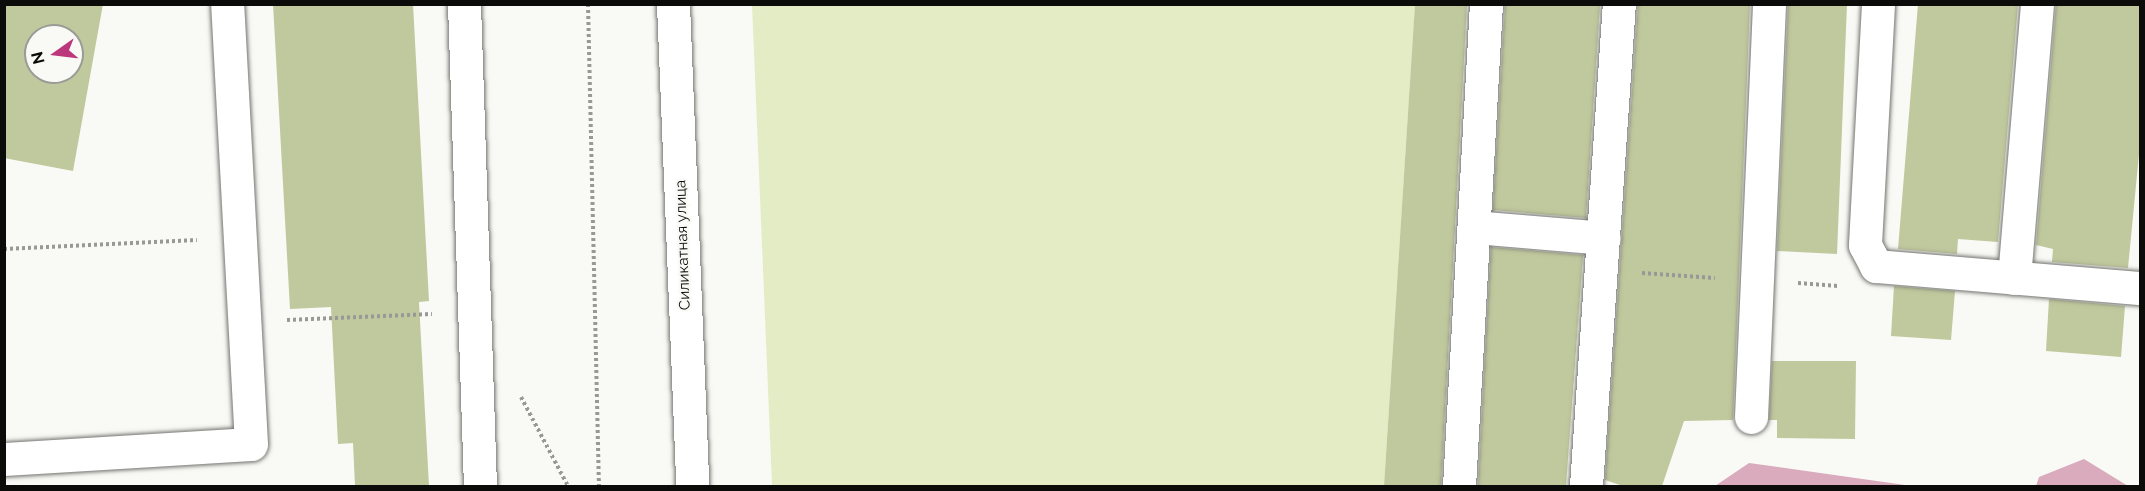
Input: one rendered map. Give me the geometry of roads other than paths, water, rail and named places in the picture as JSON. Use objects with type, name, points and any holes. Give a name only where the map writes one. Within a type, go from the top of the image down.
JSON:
[{"type":"street","points":[[4,459],[251,444],[227,4]]},
{"type":"street","points":[[464,4],[480,486]]},
{"type":"street","name":"Силикатная улица","points":[[673,4],[692,486]]},
{"type":"street","points":[[1459,486],[1486,4]]},
{"type":"street","points":[[1586,486],[1619,4]]},
{"type":"street","points":[[1751,417],[1769,4]]},
{"type":"street","points":[[1878,4],[1864,245],[1876,266],[2140,288]]},
{"type":"street","points":[[2014,278],[2037,4]]},
{"type":"street","points":[[1474,227],[1604,237]]}]
